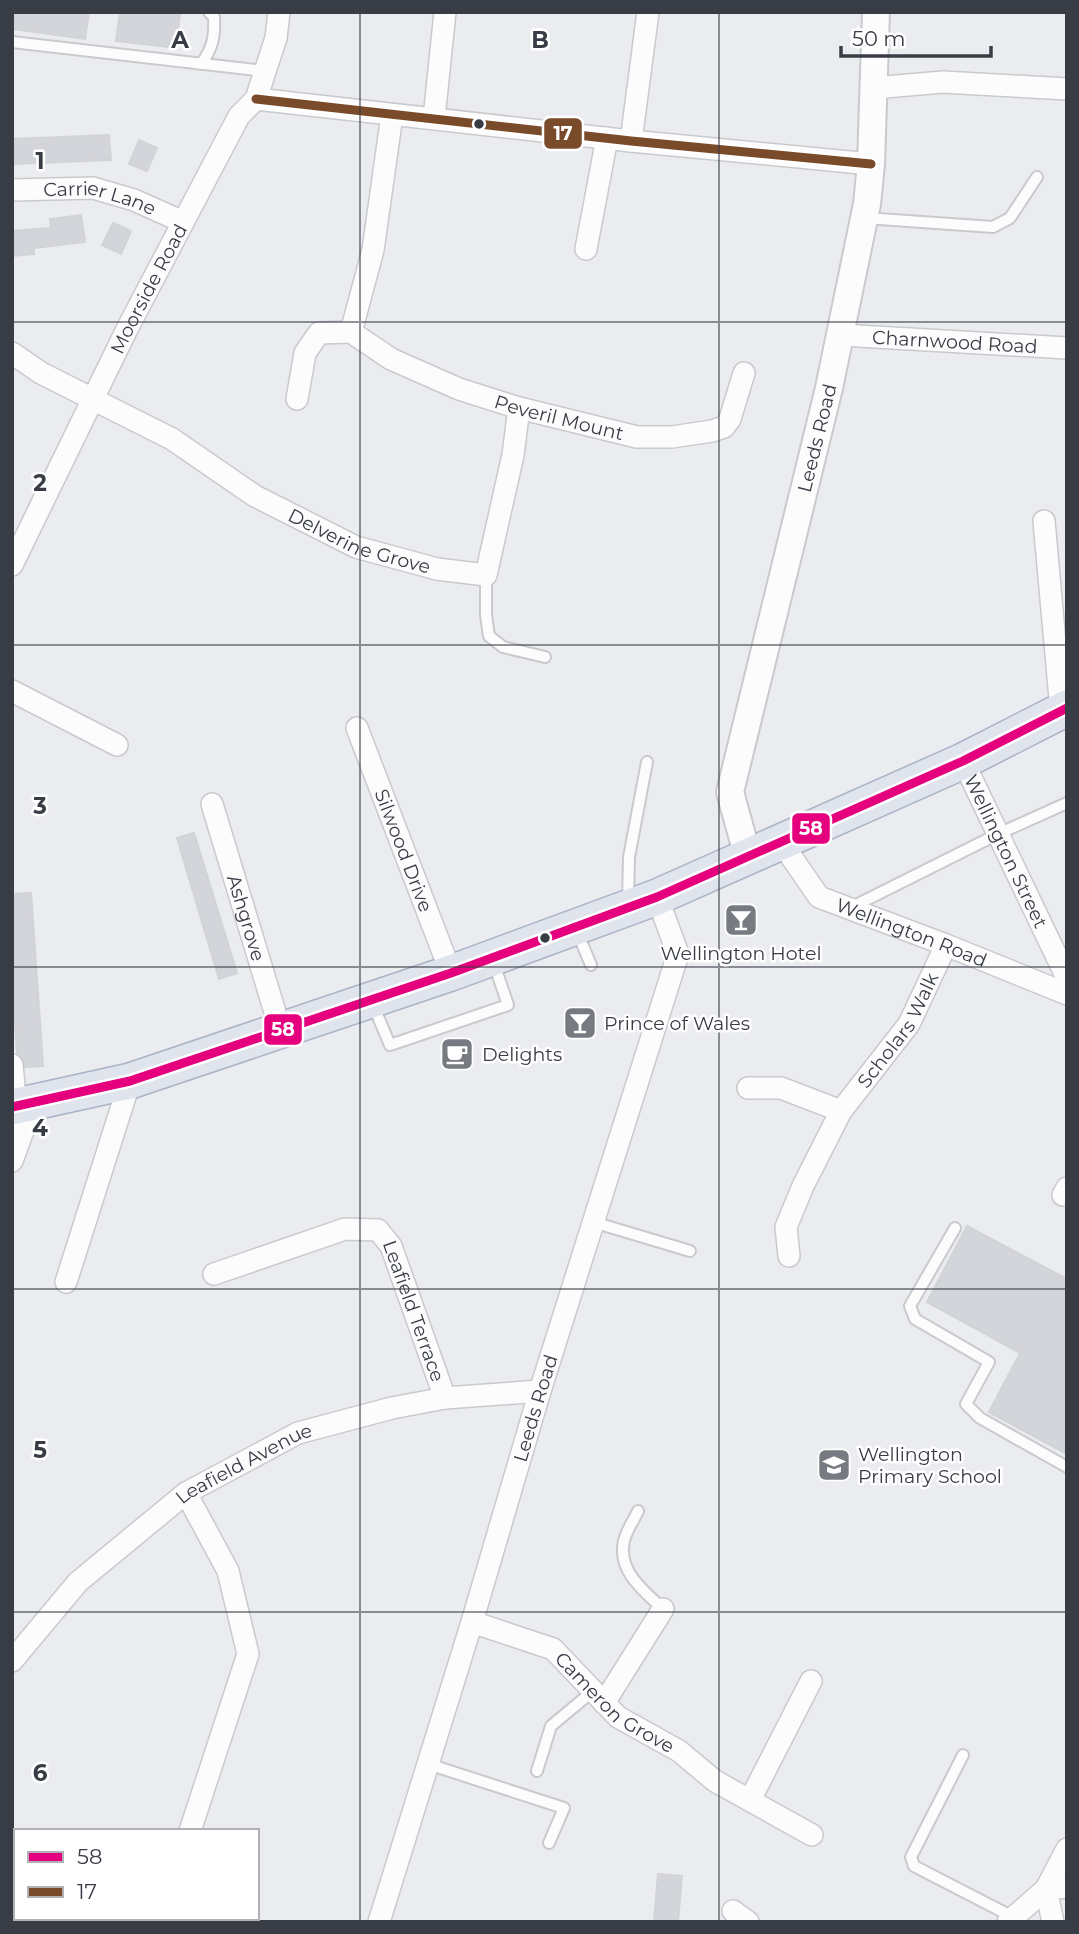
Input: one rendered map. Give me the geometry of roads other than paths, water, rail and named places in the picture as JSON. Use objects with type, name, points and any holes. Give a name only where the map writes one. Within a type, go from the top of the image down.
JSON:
[{"type":"highway","points":[[20,1105],[130,1081],[281,1032],[575,928],[748,858],[963,761],[1064,709]]},
{"type":"street","name":"Moorside Road","points":[[12,565],[127,329],[183,222],[239,116],[256,99],[276,38],[279,12]]},
{"type":"street","points":[[434,118],[445,12]]},
{"type":"street","points":[[631,141],[648,12]]},
{"type":"street","name":"Leeds Road","points":[[748,858],[730,792],[841,335],[864,218],[871,164],[876,12]]},
{"type":"street","points":[[873,88],[943,82],[1067,89]]},
{"type":"street","points":[[256,99],[631,141],[871,164]]},
{"type":"street","points":[[297,399],[305,353],[319,333],[351,331],[373,250],[392,115]]},
{"type":"street","points":[[586,249],[607,138]]},
{"type":"street","name":"Carrier Lane","points":[[12,190],[93,188],[134,200],[183,222]]},
{"type":"street","name":"Peveril Mount","points":[[351,331],[391,359],[459,389],[519,408],[637,437],[672,437],[724,427],[730,419],[744,373]]},
{"type":"street","name":"Charnwood Road","points":[[841,335],[1067,348]]},
{"type":"street","name":"Delverine Grove","points":[[12,353],[41,373],[172,439],[255,496],[356,547],[437,569],[486,575]]},
{"type":"street","points":[[486,575],[513,455],[519,408]]},
{"type":"street","points":[[1044,521],[1064,709]]},
{"type":"street","points":[[12,691],[117,745]]},
{"type":"street","name":"Silwood Drive","points":[[357,728],[452,973]]},
{"type":"street","name":"Wellington Street","points":[[963,761],[1067,978]]},
{"type":"street","name":"Ashgrove","points":[[212,804],[281,1032]]},
{"type":"street","name":"Wellington Road","points":[[781,842],[819,897],[946,944],[1067,994]]},
{"type":"street","name":"Leeds Road","points":[[379,1922],[540,1391],[678,954],[642,902]]},
{"type":"street","name":"Scholars Walk","points":[[789,1256],[786,1227],[803,1186],[841,1111],[909,1024],[946,944]]},
{"type":"street","points":[[12,1065],[20,1105],[12,1161]]},
{"type":"street","points":[[66,1282],[130,1081]]},
{"type":"street","points":[[748,1088],[781,1087],[841,1111]]},
{"type":"street","name":"Leafield Terrace","points":[[215,1273],[345,1229],[378,1230],[391,1246],[444,1398]]},
{"type":"street","name":"Leafield Avenue","points":[[12,1661],[78,1581],[186,1493],[298,1433],[393,1408],[444,1398],[540,1391]]},
{"type":"street","points":[[186,1493],[228,1571],[248,1654],[191,1829]]},
{"type":"street","points":[[598,1697],[663,1609]]},
{"type":"street","name":"Cameron Grove","points":[[472,1622],[553,1649],[618,1717],[679,1752],[715,1781],[812,1835]]},
{"type":"street","points":[[750,1800],[811,1681]]},
{"type":"street","points":[[1053,1922],[1056,1888],[1067,1849]]},
{"type":"street","points":[[1011,1919],[1056,1888]]},
{"type":"lane","points":[[201,64],[215,37],[214,17],[209,12]]},
{"type":"lane","points":[[12,42],[265,71]]},
{"type":"lane","points":[[864,218],[992,227],[1010,218],[1037,177]]},
{"type":"lane","points":[[486,575],[489,636],[503,648],[545,657]]},
{"type":"lane","points":[[642,902],[629,857],[647,762]]},
{"type":"lane","points":[[849,909],[998,834],[1067,803]]},
{"type":"lane","points":[[575,928],[590,965]]},
{"type":"lane","points":[[371,1001],[390,1045],[508,1005],[493,958]]},
{"type":"lane","points":[[593,1222],[690,1251]]},
{"type":"lane","points":[[955,1228],[910,1306],[915,1319],[989,1362],[966,1404],[980,1418],[1067,1467]]},
{"type":"lane","points":[[638,1511],[624,1542],[624,1558],[629,1575],[663,1609]]},
{"type":"lane","points":[[537,1771],[551,1726],[598,1697]]},
{"type":"lane","points":[[963,1755],[911,1857],[914,1866],[1011,1919]]},
{"type":"lane","points":[[428,1764],[564,1808],[549,1843]]},
{"type":"place","name":"Wellington Hotel","points":[[741,920]]},
{"type":"place","name":"Prince of Wales","points":[[580,1023]]},
{"type":"place","name":"Delights","points":[[457,1054]]},
{"type":"place","name":"Wellington Primary School","points":[[834,1465]]}]
